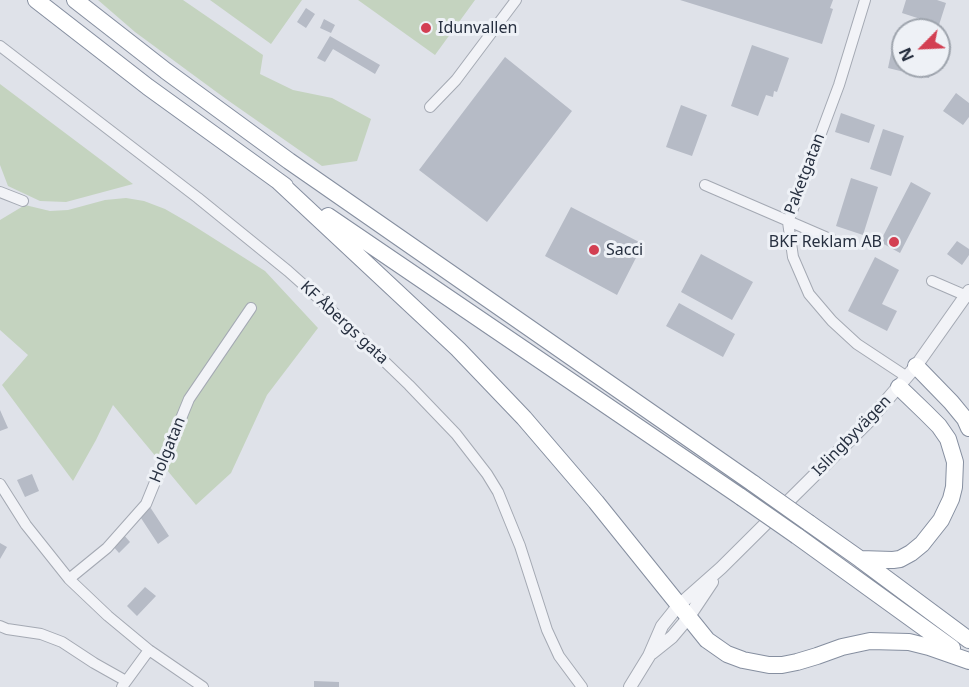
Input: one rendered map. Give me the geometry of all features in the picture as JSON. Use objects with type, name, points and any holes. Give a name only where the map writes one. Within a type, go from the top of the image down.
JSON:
[{"type":"highway","points":[[36,0],[121,67],[278,181],[741,497],[969,661]]},
{"type":"highway","points":[[75,0],[166,71],[289,161],[567,352],[860,559],[969,640]]},
{"type":"highway","points":[[278,181],[459,349],[524,418],[596,502],[683,612],[714,645],[727,654],[756,663],[782,665],[870,641],[909,642],[929,646],[969,661]]},
{"type":"highway","points":[[860,559],[892,560],[900,559],[911,553],[922,544],[941,520],[952,493],[955,462],[948,439],[926,412],[907,377]]},
{"type":"highway","points":[[907,377],[951,402],[969,428]]},
{"type":"street","points":[[430,107],[456,80],[516,0]]},
{"type":"street","name":"Paketgatan","points":[[865,0],[839,85],[788,222],[793,258],[809,294],[832,321],[857,344],[907,377]]},
{"type":"street","name":"KF Åbergs gata","points":[[0,46],[198,198],[288,271],[409,384],[456,434],[498,492],[520,546],[547,630],[559,656],[582,687]]},
{"type":"street","points":[[705,186],[837,242]]},
{"type":"street","points":[[0,192],[23,201]]},
{"type":"street","points":[[932,281],[968,295]]},
{"type":"street","name":"Islingbyvägen","points":[[630,687],[649,656],[672,637],[683,612],[721,568],[868,422],[907,377],[968,295]]},
{"type":"street","name":"Holgatan","points":[[69,579],[107,548],[146,504],[189,399],[251,308]]},
{"type":"street","points":[[0,484],[27,525],[69,579],[149,650],[203,687]]},
{"type":"street","points":[[0,626],[40,634],[62,642],[123,685],[149,650]]},
{"type":"green space","points":[[98,0],[183,0],[263,55],[260,74],[293,90],[332,98],[371,119],[357,161],[322,166],[135,32]]},
{"type":"green space","points":[[210,0],[302,0],[271,44]]},
{"type":"green space","name":"Idunvallen","points":[[358,0],[475,0],[435,55]]},
{"type":"green space","points":[[0,84],[133,184],[66,202],[40,201],[8,186],[0,165]]},
{"type":"green space","points":[[126,198],[144,201],[165,209],[265,271],[318,328],[267,395],[231,473],[196,505],[113,405],[73,481],[2,385],[28,355],[0,330],[0,220],[25,205],[50,211],[68,210],[105,200]]},
{"type":"building","points":[[680,0],[833,0],[830,8],[833,9],[822,44]]},
{"type":"building","points":[[906,0],[937,0],[946,3],[941,18],[917,18],[902,13]]},
{"type":"building","points":[[306,8],[315,14],[306,28],[297,22]]},
{"type":"building","points":[[324,19],[335,25],[331,33],[320,28]]},
{"type":"building","points":[[330,36],[380,65],[375,74],[333,49],[325,62],[317,58]]},
{"type":"building","points":[[752,45],[789,58],[777,92],[774,91],[773,97],[766,95],[758,116],[731,106]]},
{"type":"building","points":[[505,57],[572,111],[487,222],[419,170]]},
{"type":"building","points":[[956,93],[969,103],[969,117],[963,125],[943,111]]},
{"type":"building","points":[[681,105],[707,115],[692,156],[666,147]]},
{"type":"building","points":[[841,113],[875,125],[869,143],[835,132]]},
{"type":"building","points":[[883,129],[904,136],[891,176],[870,169]]},
{"type":"building","points":[[851,178],[878,187],[863,235],[836,226]]},
{"type":"building","points":[[911,182],[931,193],[900,253],[880,242]]},
{"type":"building","name":"Sacci","points":[[571,207],[643,244],[617,295],[545,256]]},
{"type":"building","points":[[957,241],[969,249],[969,255],[962,265],[947,254]]},
{"type":"building","points":[[701,254],[753,282],[732,320],[681,292]]},
{"type":"building","points":[[875,257],[899,270],[882,304],[897,311],[887,331],[848,311]]},
{"type":"building","points":[[679,303],[735,334],[723,357],[666,326]]},
{"type":"building","points":[[0,410],[8,428],[0,431]]},
{"type":"building","points":[[32,474],[39,491],[25,497],[17,480]]},
{"type":"building","points":[[150,507],[169,536],[158,544],[139,515]]},
{"type":"building","points":[[123,534],[130,542],[119,553],[112,545]]},
{"type":"building","points":[[0,543],[7,547],[0,559]]},
{"type":"building","points":[[145,587],[156,596],[137,616],[127,606]]},
{"type":"building","points":[[314,681],[339,682],[339,687],[314,687]]},
{"type":"place","name":"Idunvallen","points":[[426,28]]},
{"type":"place","name":"BKF Reklam AB","points":[[894,242]]},
{"type":"place","name":"Sacci","points":[[594,250]]}]
